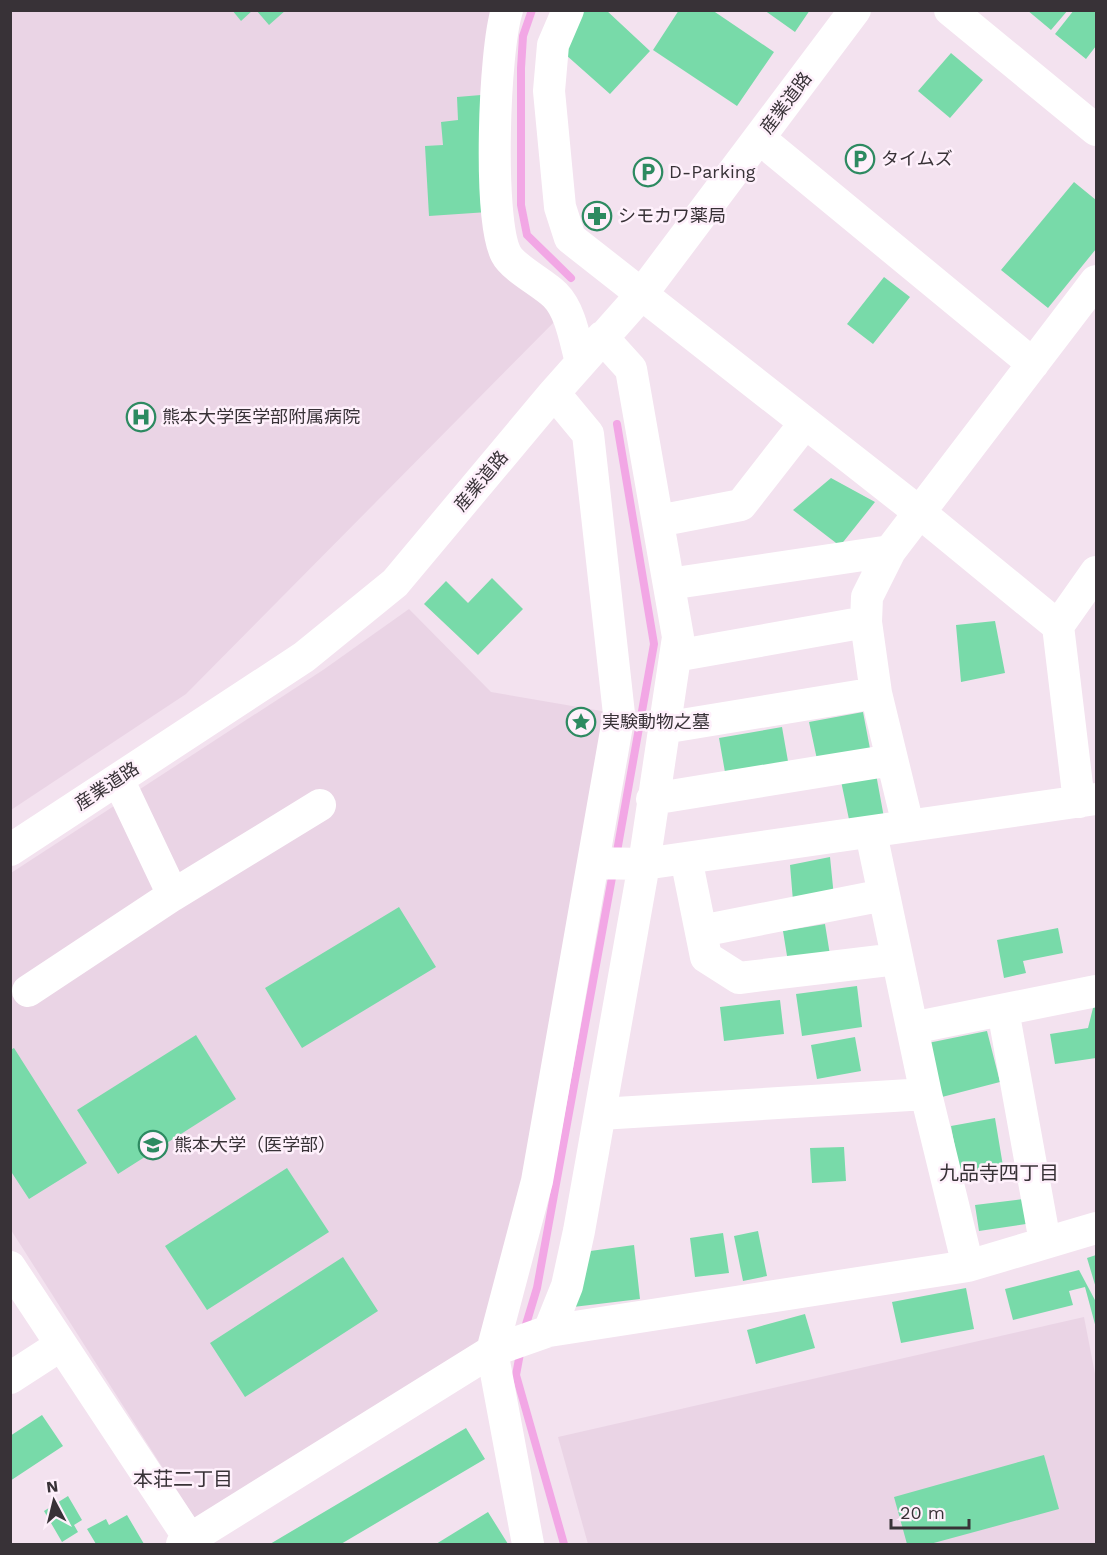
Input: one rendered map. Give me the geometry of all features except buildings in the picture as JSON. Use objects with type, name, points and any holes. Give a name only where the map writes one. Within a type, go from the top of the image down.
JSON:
[{"type":"street","points":[[507,10],[502,26],[497,69],[496,212],[506,255],[556,296],[566,310],[581,362]]},
{"type":"street","points":[[568,10],[553,45],[549,91],[560,207],[570,238],[919,512],[1058,626],[1088,800],[644,864],[593,863]]},
{"type":"street","name":"産業道路","points":[[10,850],[304,657],[395,583],[554,393],[641,295],[855,10]]},
{"type":"street","points":[[950,10],[1096,130]]},
{"type":"street","points":[[759,138],[1032,364]]},
{"type":"street","points":[[908,825],[876,693],[866,622],[867,597],[890,551],[1096,281]]},
{"type":"street","points":[[549,1330],[567,1286],[600,1114],[644,864],[678,637],[631,369],[602,337]]},
{"type":"street","points":[[528,1545],[492,1352],[537,1180],[619,714],[588,434],[554,393]]},
{"type":"street","points":[[658,521],[741,505],[805,423]]},
{"type":"street","points":[[669,584],[890,551]]},
{"type":"street","points":[[1058,626],[1096,572]]},
{"type":"street","points":[[675,656],[866,622]]},
{"type":"street","points":[[663,728],[876,693]]},
{"type":"street","points":[[652,799],[892,760]]},
{"type":"street","points":[[118,779],[173,895]]},
{"type":"street","points":[[28,991],[173,895],[320,805]]},
{"type":"street","points":[[871,833],[926,1094],[968,1266]]},
{"type":"street","points":[[686,858],[706,957],[740,978],[897,959]]},
{"type":"street","points":[[701,931],[884,895]]},
{"type":"street","points":[[912,1028],[1096,991]]},
{"type":"street","points":[[1003,1010],[1045,1242]]},
{"type":"street","points":[[600,1114],[926,1094]]},
{"type":"street","points":[[10,1266],[189,1543],[492,1352],[549,1330],[968,1266],[1096,1228]]},
{"type":"street","points":[[10,1378],[61,1345]]},
{"type":"shaded area","points":[[11,11],[507,11],[506,255],[566,310],[186,694],[11,810]]},
{"type":"shaded area","points":[[409,609],[491,692],[619,714],[492,1351],[196,1520],[11,1230],[11,873],[323,670]]},
{"type":"shaded area","points":[[1084,1317],[1096,1379],[1096,1544],[588,1544],[558,1437]]},
{"type":"waterway","points":[[532,10],[523,36],[521,68],[521,205],[527,235],[571,278]]},
{"type":"waterway","points":[[616,857],[654,644],[617,424]]},
{"type":"waterway","points":[[524,1331],[537,1288],[613,872]]},
{"type":"waterway","points":[[521,1348],[516,1375],[564,1544]]},
{"type":"place","name":"タイムズ","points":[[860,159]]},
{"type":"place","name":"D-Parking","points":[[648,172]]},
{"type":"place","name":"シモカワ薬局","points":[[597,216]]},
{"type":"place","name":"熊本大学医学部附属病院","points":[[141,417]]},
{"type":"place","name":"実験動物之墓","points":[[581,722]]},
{"type":"place","name":"熊本大学（医学部）","points":[[153,1145]]},
{"type":"district","name":"九品寺四丁目","points":[[999,1173]]},
{"type":"district","name":"本荘二丁目","points":[[183,1479]]}]
